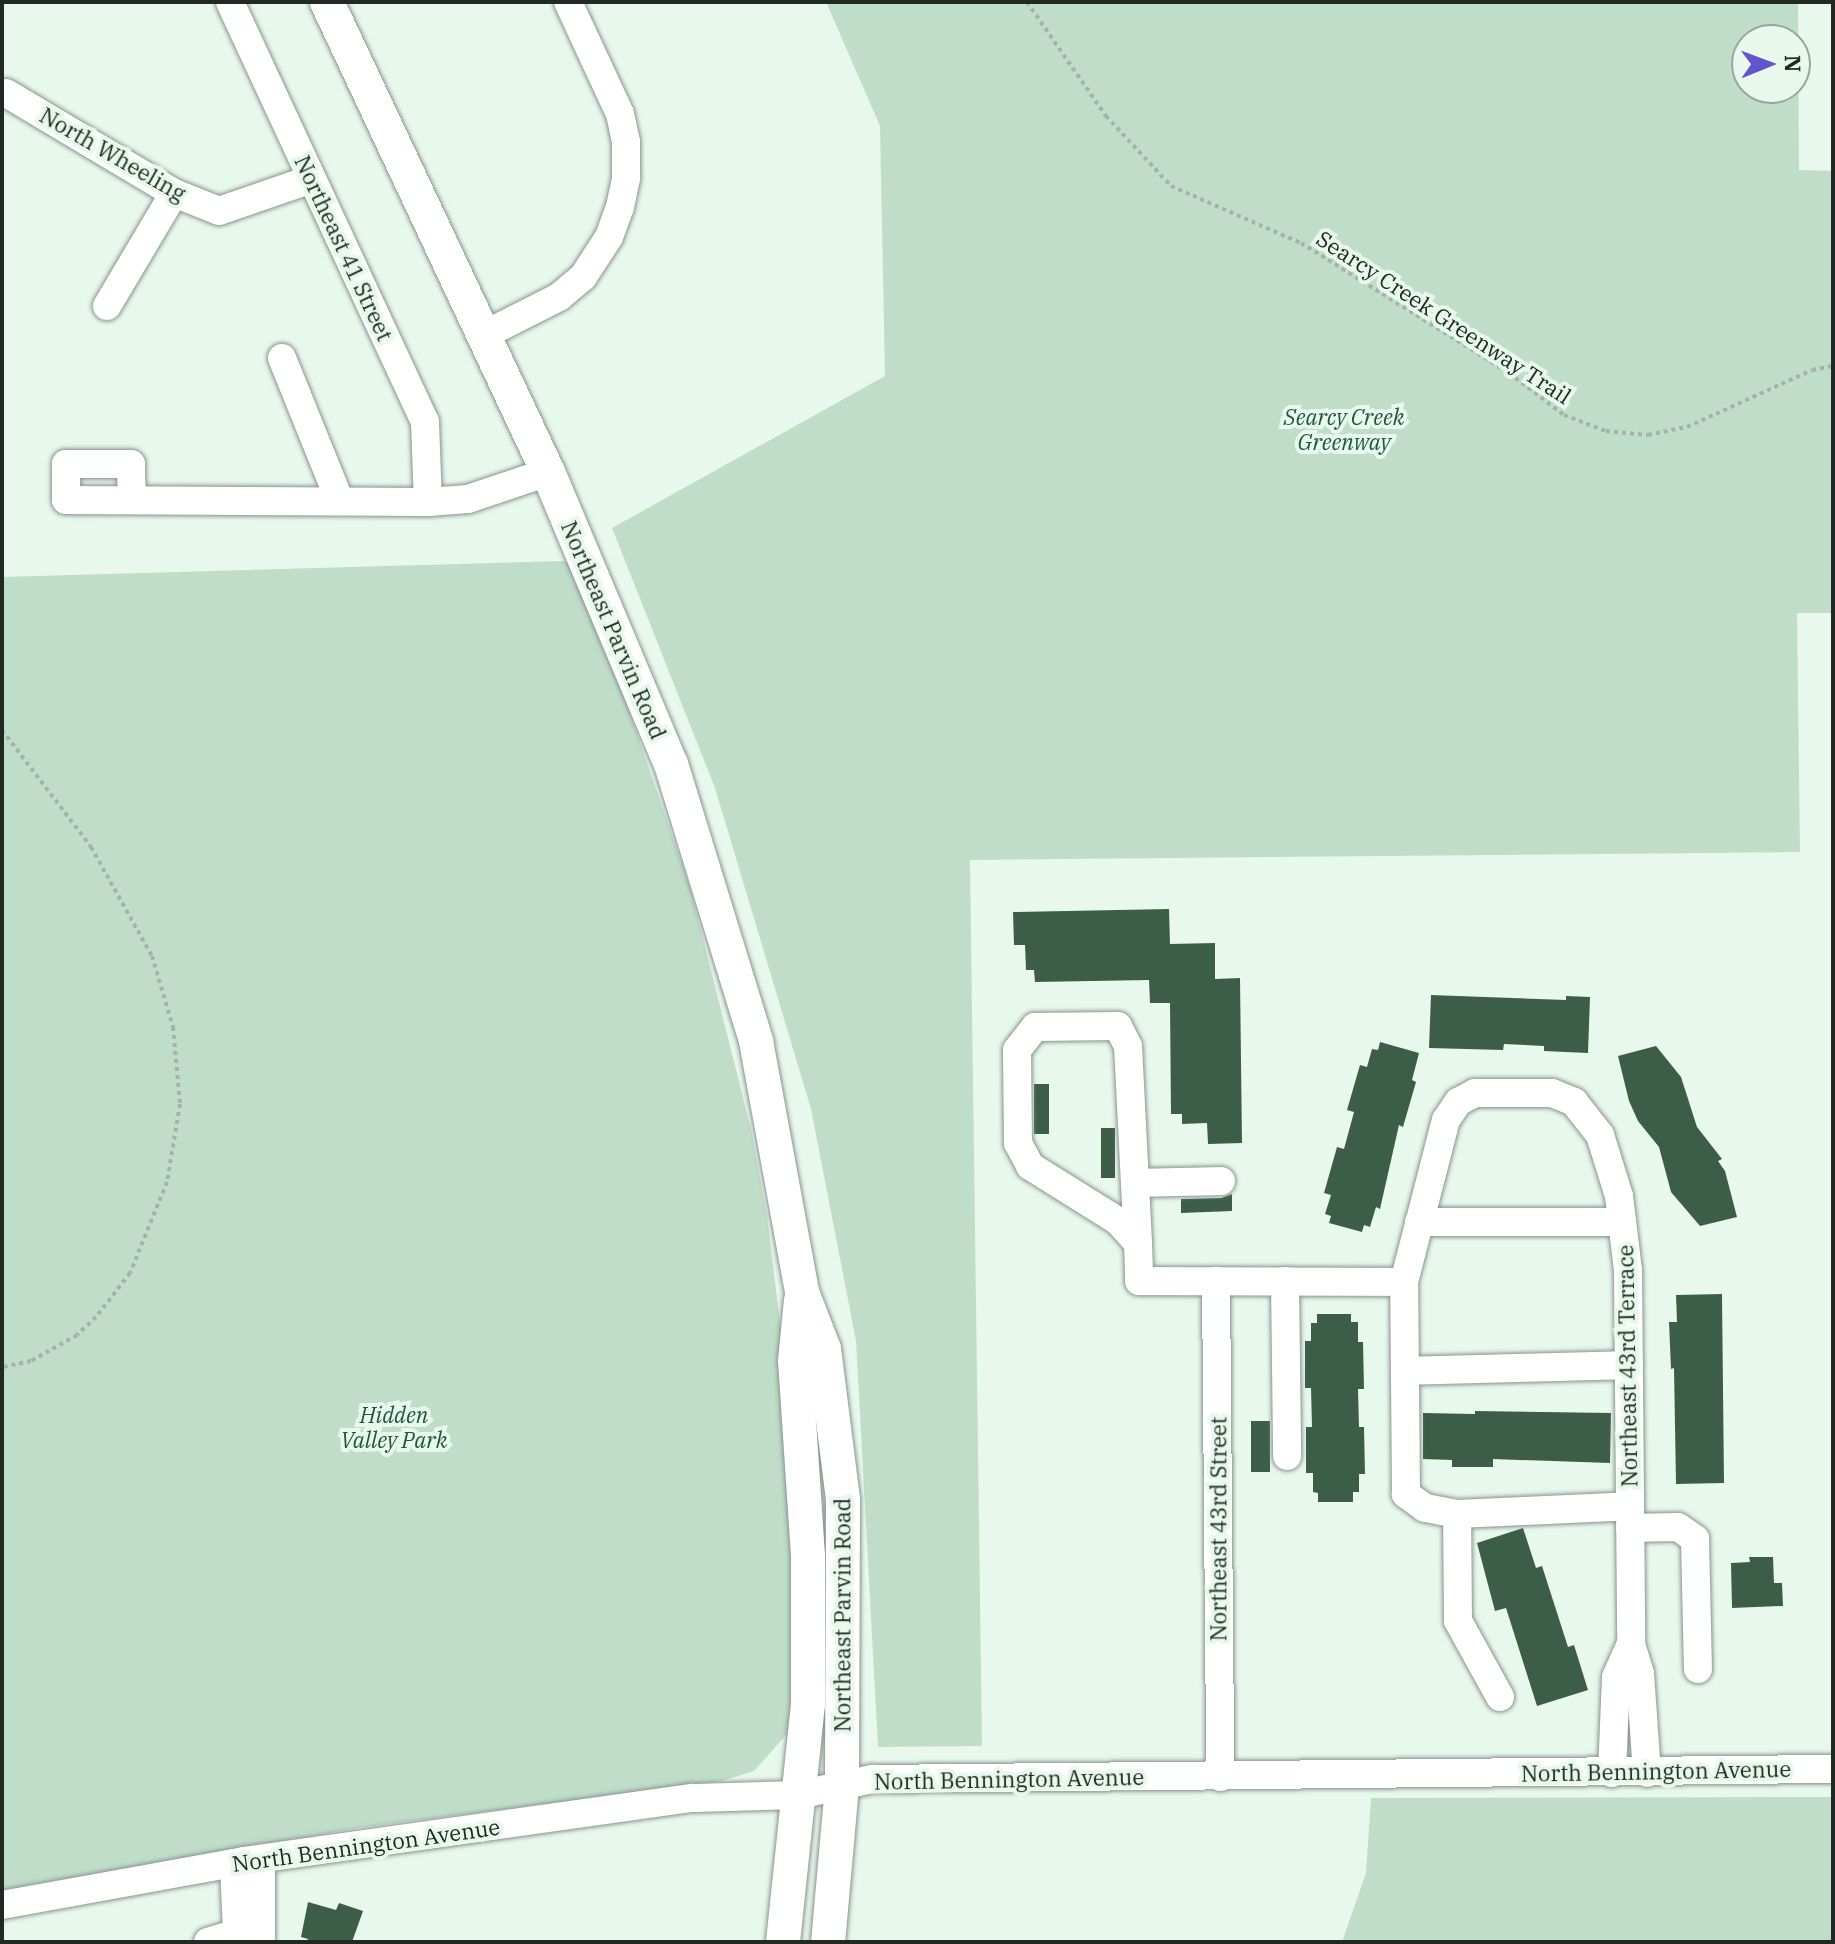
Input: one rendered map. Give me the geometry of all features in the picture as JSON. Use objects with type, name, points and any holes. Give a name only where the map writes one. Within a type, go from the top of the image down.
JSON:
[{"type":"main road","name":"Northeast Parvin Road","points":[[327,2],[548,472],[675,779],[756,1041],[802,1292],[824,1349],[843,1499],[842,1786],[828,1942]]},
{"type":"main road","name":"Northeast Parvin Road","points":[[783,1942],[808,1705],[808,1556],[795,1361],[802,1292]]},
{"type":"street","name":"Northeast 41 Street","points":[[230,2],[425,422],[428,502]]},
{"type":"street","points":[[484,335],[559,297],[583,277],[609,237],[620,207],[626,178],[626,142],[620,114],[568,2]]},
{"type":"street","name":"North Wheeling","points":[[6,93],[174,193],[219,211],[312,179]]},
{"type":"street","points":[[107,306],[174,193]]},
{"type":"street","points":[[282,358],[339,499]]},
{"type":"street","points":[[132,500],[428,502],[468,499],[548,472]]},
{"type":"street","points":[[1138,1243],[1118,1221],[1030,1166],[1018,1143],[1017,1050],[1035,1027],[1118,1026],[1128,1046],[1138,1243],[1139,1281],[1404,1282]]},
{"type":"street","name":"Northeast 43rd Terrace","points":[[1457,1514],[1425,1508],[1406,1494],[1404,1282],[1446,1120],[1458,1102],[1475,1093],[1552,1093],[1574,1102],[1600,1135],[1619,1196],[1628,1270],[1631,1644],[1640,1673],[1647,1773]]},
{"type":"street","points":[[1135,1183],[1221,1181]]},
{"type":"street","points":[[1419,1222],[1622,1222]]},
{"type":"street","name":"Northeast 43rd Street","points":[[1216,1281],[1220,1777]]},
{"type":"street","points":[[1285,1281],[1287,1456]]},
{"type":"street","points":[[1405,1371],[1629,1365]]},
{"type":"street","points":[[1500,1697],[1458,1621],[1457,1514],[1630,1517],[1678,1527],[1695,1539],[1699,1590],[1698,1669]]},
{"type":"street","name":"Northeast 43rd Terrace","points":[[1612,1773],[1616,1677],[1631,1644]]},
{"type":"street","name":"North Bennington Avenue","points":[[2,1905],[247,1861],[694,1798],[798,1795],[878,1778],[1833,1769]]},
{"type":"street","points":[[208,1942],[237,1933],[247,1861]]},
{"type":"street","points":[[247,1861],[261,1942]]},
{"type":"path","name":"Searcy Creek Greenway Trail","points":[[1027,2],[1106,116],[1171,186],[1301,243],[1509,373],[1564,415],[1606,431],[1648,435],[1687,427],[1812,370],[1833,366]]},
{"type":"path","points":[[2,730],[91,847],[152,956],[173,1027],[180,1104],[167,1182],[157,1214],[130,1273],[96,1317],[77,1335],[39,1357],[2,1367]]},
{"type":"green space","name":"Searcy Creek Greenway","points":[[826,2],[1798,2],[1798,24],[1731,24],[1731,104],[1799,104],[1799,170],[1833,171],[1833,613],[1797,613],[1800,852],[970,860],[982,1746],[878,1747],[856,1341],[811,1109],[715,788],[612,528],[885,376],[880,126]]},
{"type":"green space","name":"Hidden Valley Park","points":[[564,561],[571,566],[617,676],[690,887],[751,1129],[767,1216],[782,1339],[791,1528],[791,1719],[787,1734],[754,1771],[722,1781],[357,1828],[2,1890],[2,577]]},
{"type":"green space","points":[[1833,1797],[1833,1942],[1342,1942],[1366,1873],[1371,1798]]},
{"type":"building","points":[[1169,909],[1170,944],[1215,943],[1215,979],[1240,978],[1242,1143],[1208,1144],[1207,1123],[1182,1124],[1182,1114],[1171,1114],[1170,1003],[1150,1003],[1149,980],[1035,982],[1034,970],[1026,970],[1025,945],[1014,945],[1013,912]]},
{"type":"building","points":[[1431,995],[1566,1000],[1566,996],[1590,997],[1588,1053],[1544,1051],[1544,1046],[1504,1044],[1503,1050],[1429,1048]]},
{"type":"building","points":[[1380,1042],[1419,1053],[1412,1080],[1416,1082],[1403,1127],[1399,1125],[1380,1209],[1376,1207],[1370,1227],[1364,1225],[1362,1232],[1329,1223],[1331,1216],[1325,1214],[1331,1195],[1324,1193],[1337,1147],[1344,1149],[1354,1112],[1347,1110],[1360,1065],[1367,1067],[1372,1049],[1378,1050]]},
{"type":"building","points":[[1656,1046],[1681,1077],[1697,1127],[1722,1159],[1718,1161],[1725,1171],[1737,1217],[1700,1226],[1671,1192],[1659,1147],[1638,1121],[1629,1101],[1618,1056]]},
{"type":"building","points":[[1034,1084],[1049,1084],[1049,1134],[1034,1134]]},
{"type":"building","points":[[1101,1128],[1115,1128],[1115,1178],[1101,1178]]},
{"type":"building","points":[[1232,1194],[1232,1211],[1181,1213],[1181,1199],[1221,1198]]},
{"type":"building","points":[[1722,1294],[1724,1483],[1676,1484],[1674,1368],[1671,1369],[1669,1322],[1677,1322],[1676,1295]]},
{"type":"building","points":[[1317,1314],[1351,1314],[1351,1322],[1358,1322],[1358,1342],[1363,1342],[1364,1389],[1358,1389],[1359,1427],[1364,1427],[1365,1474],[1359,1474],[1359,1492],[1353,1492],[1353,1502],[1318,1502],[1318,1493],[1313,1492],[1313,1473],[1306,1473],[1306,1427],[1312,1427],[1311,1388],[1305,1388],[1305,1341],[1311,1341],[1311,1323],[1317,1323]]},
{"type":"building","points":[[1475,1411],[1611,1413],[1610,1463],[1493,1459],[1493,1467],[1452,1467],[1452,1460],[1423,1459],[1423,1413],[1475,1414]]},
{"type":"building","points":[[1251,1421],[1270,1421],[1270,1472],[1251,1472]]},
{"type":"building","points":[[1523,1528],[1536,1568],[1542,1566],[1568,1647],[1574,1645],[1588,1690],[1537,1706],[1506,1608],[1495,1611],[1477,1543]]},
{"type":"building","points":[[1749,1557],[1773,1557],[1774,1583],[1782,1583],[1783,1606],[1732,1608],[1731,1563],[1750,1562]]},
{"type":"building","points":[[308,1902],[336,1910],[339,1903],[363,1911],[352,1942],[307,1942],[308,1939],[301,1937]]}]
